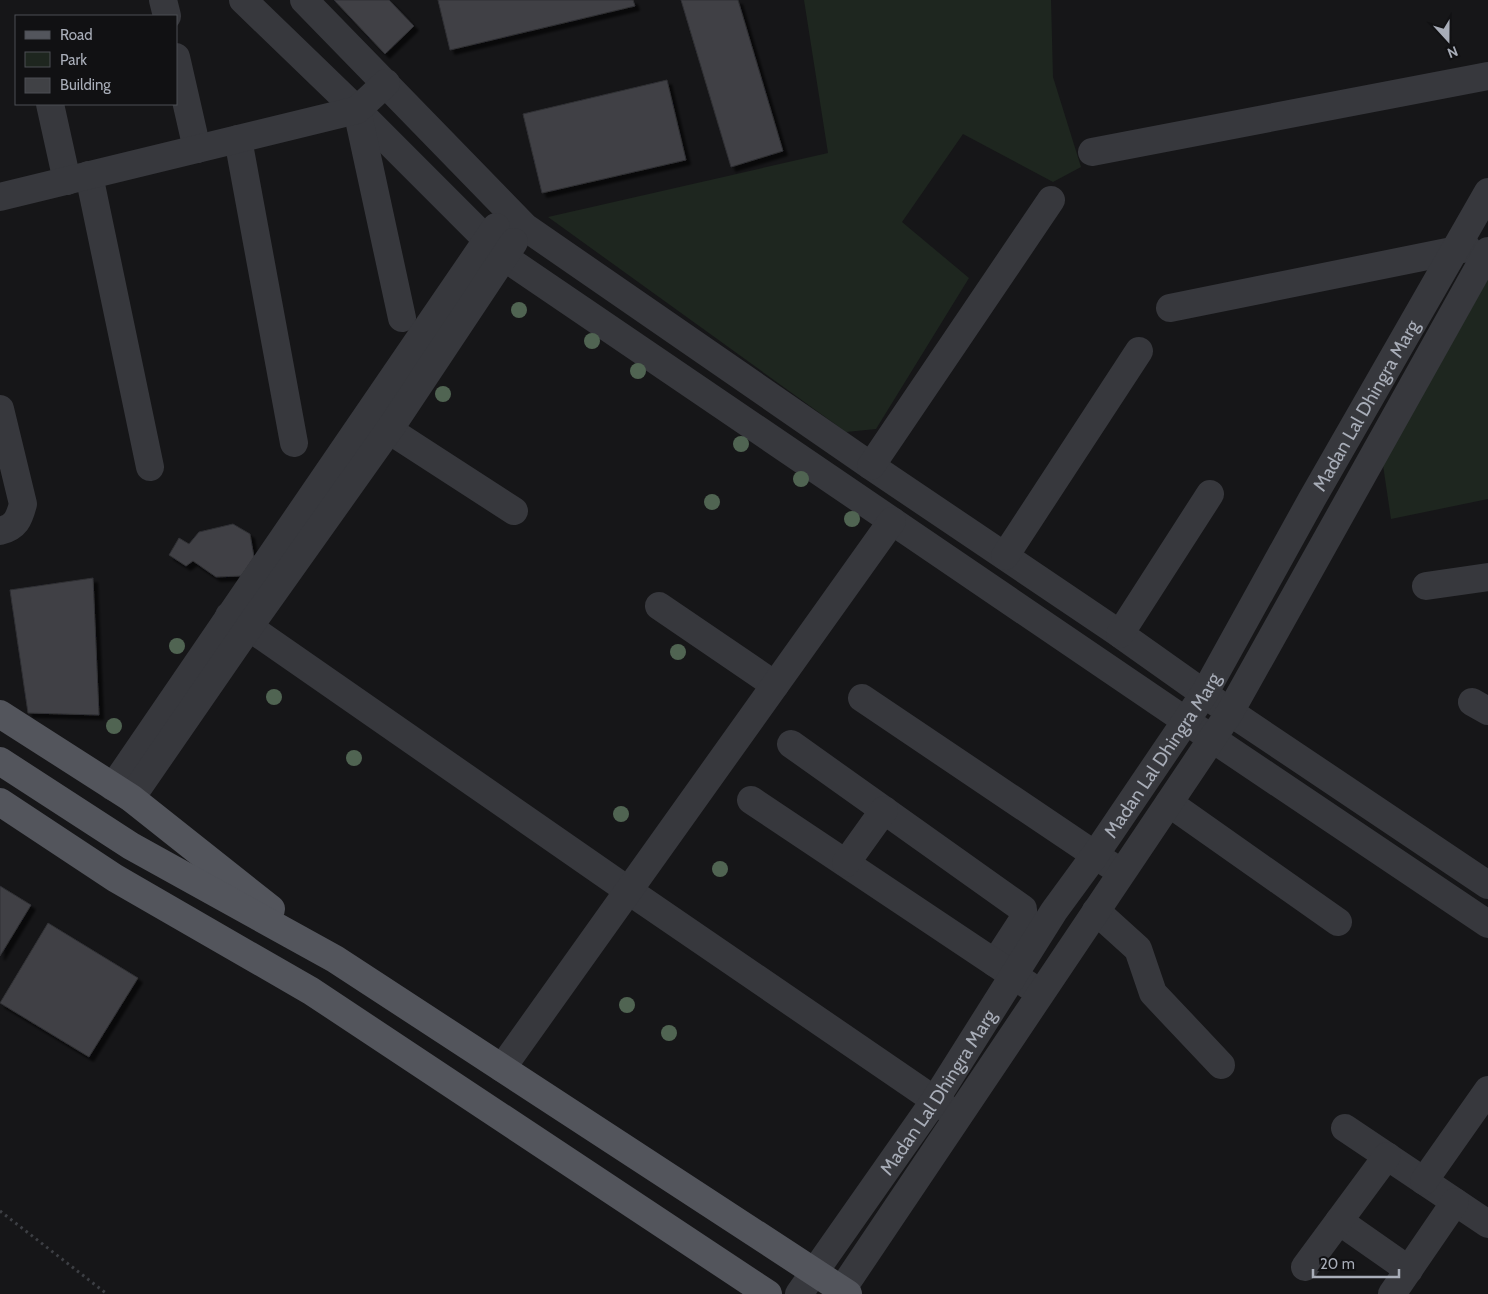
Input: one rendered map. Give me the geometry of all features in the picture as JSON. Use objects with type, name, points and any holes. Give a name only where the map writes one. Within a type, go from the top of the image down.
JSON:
[{"type":"main road","points":[[0,714],[122,792],[335,959]]},
{"type":"main road","points":[[0,761],[131,846],[335,959],[814,1272],[843,1293]]},
{"type":"main road","points":[[0,802],[115,878],[311,991],[768,1294]]},
{"type":"street","points":[[163,0],[167,15]]},
{"type":"street","points":[[243,0],[357,110],[495,249],[1212,739],[1488,924]]},
{"type":"street","points":[[304,0],[516,218],[871,466],[1120,634],[1230,712],[1488,885]]},
{"type":"street","points":[[178,66],[197,149]]},
{"type":"street","points":[[1092,152],[1488,76]]},
{"type":"street","points":[[0,197],[357,110],[386,83]]},
{"type":"street","points":[[50,105],[78,178],[150,467]]},
{"type":"street","points":[[357,110],[402,318]]},
{"type":"street","points":[[238,139],[294,443]]},
{"type":"street","name":"Madan Lal Dhingra Marg","points":[[799,1294],[935,1100],[1004,969],[1054,911],[1095,855],[1204,694],[1312,498],[1488,192]]},
{"type":"street","points":[[871,466],[1051,200]]},
{"type":"street","points":[[122,792],[239,622],[367,415],[495,249],[516,218]]},
{"type":"street","points":[[1170,308],[1455,250],[1488,245]]},
{"type":"street","points":[[239,622],[390,430],[495,249]]},
{"type":"street","name":"Madan Lal Dhingra Marg","points":[[843,1293],[1040,993],[1230,712],[1488,251]]},
{"type":"street","points":[[1005,556],[1139,352]]},
{"type":"street","points":[[0,409],[23,504],[19,519],[10,528],[0,531]]},
{"type":"street","points":[[367,415],[514,511]]},
{"type":"street","points":[[1120,634],[1210,494]]},
{"type":"street","points":[[1312,498],[1343,510]]},
{"type":"street","points":[[502,1068],[892,521]]},
{"type":"street","points":[[1426,586],[1488,577]]},
{"type":"street","points":[[659,606],[775,685]]},
{"type":"street","points":[[239,622],[959,1116]]},
{"type":"street","points":[[862,698],[1122,873]]},
{"type":"street","points":[[791,744],[1022,909],[1023,920],[1004,969]]},
{"type":"street","points":[[751,800],[1040,993]]},
{"type":"street","points":[[1169,803],[1338,922]]},
{"type":"street","points":[[846,863],[884,810]]},
{"type":"street","points":[[1096,911],[1138,949],[1153,993],[1220,1065]]},
{"type":"street","points":[[1424,1180],[1488,1090]]},
{"type":"street","points":[[1345,1128],[1488,1224]]},
{"type":"street","points":[[1305,1267],[1387,1156]]},
{"type":"street","points":[[1392,1294],[1455,1202]]},
{"type":"street","points":[[1340,1221],[1409,1270]]},
{"type":"path","points":[[0,1211],[107,1294]]},
{"type":"green space","points":[[804,0],[1051,0],[1053,77],[1081,167],[1053,182],[963,134],[902,222],[969,278],[876,429],[846,432],[548,217],[828,153]]},
{"type":"green space","points":[[1488,279],[1488,499],[1391,519],[1383,465]]},
{"type":"building","points":[[334,0],[389,0],[414,26],[385,54]]},
{"type":"building","points":[[438,0],[633,0],[635,6],[450,50]]},
{"type":"building","points":[[681,0],[738,0],[783,151],[731,167]]},
{"type":"building","points":[[667,80],[686,160],[542,193],[523,114]]},
{"type":"building","points":[[233,524],[250,534],[254,557],[241,576],[216,577],[193,561],[186,566],[169,555],[179,538],[189,544],[199,532]]},
{"type":"building","points":[[93,578],[99,715],[28,713],[10,590]]},
{"type":"building","points":[[0,886],[31,905],[0,956]]},
{"type":"building","points":[[48,923],[138,978],[89,1057],[0,1003]]}]
